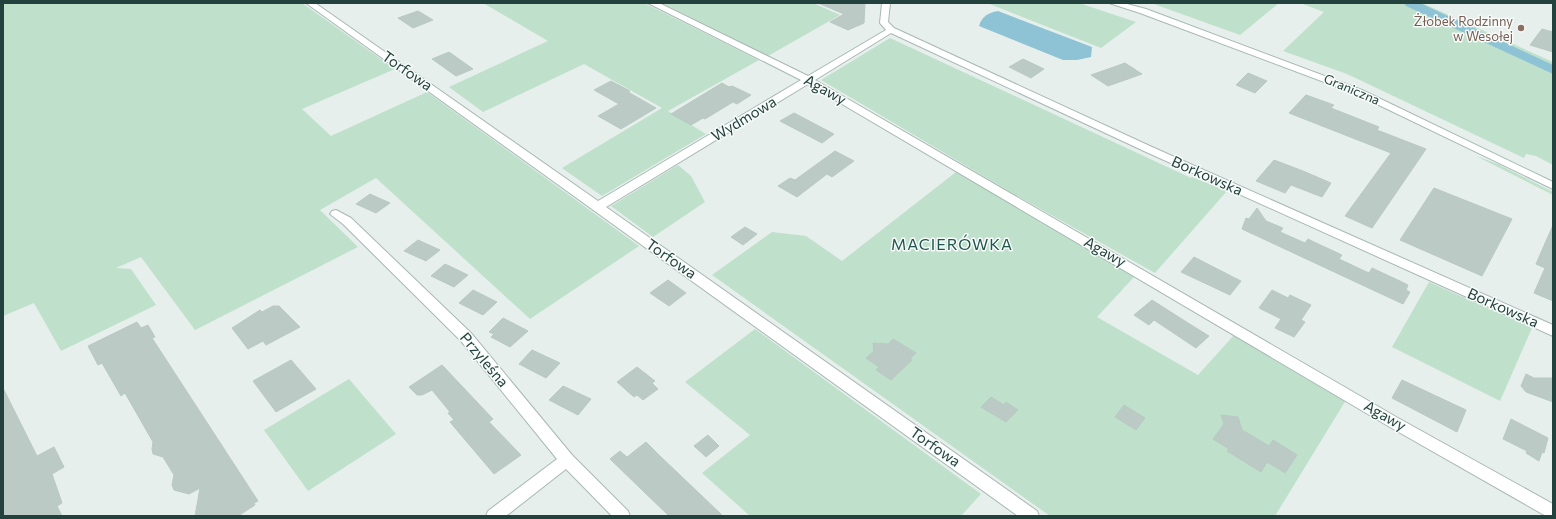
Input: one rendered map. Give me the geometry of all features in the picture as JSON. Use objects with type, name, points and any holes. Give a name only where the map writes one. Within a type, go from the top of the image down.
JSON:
[{"type":"street","name":"Torfowa","points":[[310,3],[1031,516]]},
{"type":"street","name":"Agawy","points":[[652,3],[809,81],[1393,422],[1553,512]]},
{"type":"street","points":[[886,3],[884,23],[891,30]]},
{"type":"street","name":"Graniczna","points":[[1114,3],[1143,11]]},
{"type":"street","name":"Graniczna","points":[[1126,3],[1143,11],[1359,92],[1553,186]]},
{"type":"street","name":"Wydmowa","points":[[597,207],[809,81],[891,30]]},
{"type":"street","name":"Borkowska","points":[[891,30],[1148,149],[1553,331]]},
{"type":"street","name":"Przyleśna","points":[[336,214],[347,221],[466,337],[567,460],[622,516]]},
{"type":"street","points":[[494,516],[567,460]]},
{"type":"green space","points":[[3,3],[302,3],[395,69],[302,109],[331,136],[427,92],[639,246],[530,319],[376,178],[320,210],[358,247],[195,330],[141,257],[116,268],[131,269],[156,305],[61,351],[34,303],[3,316]]},
{"type":"green space","points":[[483,3],[644,3],[759,60],[668,111],[706,134],[602,196],[562,168],[662,108],[584,64],[483,112],[449,87],[548,41]]},
{"type":"green space","points":[[662,3],[813,3],[840,15],[768,56]]},
{"type":"green space","points":[[987,3],[1079,3],[1136,22],[1101,48]]},
{"type":"green space","points":[[1151,3],[1279,3],[1240,35]]},
{"type":"green space","points":[[1300,3],[1422,3],[1553,62],[1553,165],[1536,156],[1526,154],[1524,158],[1347,74],[1283,51],[1324,12]]},
{"type":"green space","points":[[890,38],[1191,178],[1192,177],[1227,191],[1155,273],[1019,197],[821,80]]},
{"type":"green space","points":[[1476,156],[1498,164],[1553,192],[1553,195]]},
{"type":"green space","points":[[678,165],[691,176],[705,202],[653,237],[611,206]]},
{"type":"green space","points":[[956,172],[1135,276],[1097,317],[1198,375],[1235,334],[1346,400],[1275,516],[1050,516],[712,275],[772,232],[806,236],[842,261]]},
{"type":"green space","points":[[1429,282],[1532,328],[1500,401],[1392,347]]},
{"type":"green space","points":[[755,329],[981,494],[961,516],[750,516],[702,473],[750,435],[685,382]]},
{"type":"green space","points":[[349,379],[396,434],[308,491],[264,430]]},
{"type":"water","points":[[998,11],[1092,47],[1091,57],[1077,60],[1063,60],[979,26],[986,16]]},
{"type":"building","points":[[818,3],[865,3],[864,23],[848,30],[830,22],[844,14]]},
{"type":"building","points":[[418,11],[433,20],[413,28],[398,18]]},
{"type":"building","points":[[1542,29],[1553,32],[1553,52],[1530,45]]},
{"type":"building","points":[[449,52],[473,69],[456,76],[432,59]]},
{"type":"building","points":[[1023,59],[1044,69],[1031,78],[1009,67]]},
{"type":"building","points":[[1125,63],[1142,74],[1108,86],[1091,75]]},
{"type":"building","points":[[1248,73],[1267,81],[1255,93],[1236,85]]},
{"type":"building","points":[[611,81],[630,91],[628,92],[656,108],[621,129],[598,116],[619,104],[594,90]]},
{"type":"building","points":[[722,83],[751,95],[737,104],[733,102],[705,119],[703,118],[691,125],[671,114]]},
{"type":"building","points":[[1306,95],[1334,105],[1331,108],[1379,127],[1377,130],[1426,149],[1372,228],[1345,216],[1391,153],[1289,113]]},
{"type":"building","points":[[794,113],[834,134],[822,143],[780,121]]},
{"type":"building","points":[[835,151],[854,161],[832,177],[827,174],[797,197],[778,186],[790,178],[795,180]]},
{"type":"building","points":[[1274,160],[1331,183],[1322,197],[1291,185],[1285,193],[1256,181]]},
{"type":"building","points":[[1434,188],[1512,219],[1482,276],[1400,240]]},
{"type":"building","points":[[370,194],[390,203],[376,213],[356,204]]},
{"type":"building","points":[[1257,208],[1266,221],[1283,228],[1280,232],[1305,243],[1308,239],[1342,255],[1339,259],[1369,273],[1372,268],[1408,285],[1406,290],[1410,292],[1403,304],[1242,229],[1246,218],[1249,219]]},
{"type":"building","points":[[1553,225],[1553,301],[1534,293],[1545,268],[1536,264]]},
{"type":"building","points":[[745,227],[757,234],[743,245],[731,237]]},
{"type":"building","points":[[418,240],[440,250],[426,261],[404,251]]},
{"type":"building","points":[[1194,257],[1241,281],[1230,295],[1181,272]]},
{"type":"building","points":[[445,264],[468,275],[454,287],[431,276]]},
{"type":"building","points":[[668,280],[686,293],[669,306],[650,293]]},
{"type":"building","points":[[473,290],[497,302],[483,315],[459,303]]},
{"type":"building","points":[[1272,290],[1288,298],[1290,295],[1311,305],[1301,320],[1305,322],[1294,337],[1275,328],[1281,319],[1259,308]]},
{"type":"building","points":[[1152,300],[1209,336],[1196,348],[1154,320],[1149,325],[1134,315]]},
{"type":"building","points":[[273,306],[279,306],[300,327],[266,345],[263,341],[248,349],[232,328],[260,310],[262,312]]},
{"type":"building","points":[[503,318],[528,331],[510,347],[491,337],[494,334],[489,332]]},
{"type":"building","points":[[137,322],[141,328],[148,325],[155,337],[152,338],[258,501],[254,503],[255,505],[238,516],[195,516],[200,488],[189,494],[174,490],[172,485],[174,475],[163,457],[153,454],[153,442],[125,393],[121,396],[102,363],[98,365],[88,346]]},
{"type":"building","points":[[893,339],[916,353],[910,359],[912,360],[891,380],[876,370],[879,367],[866,358],[874,351],[873,343],[888,344]]},
{"type":"building","points":[[532,350],[560,363],[546,378],[519,364]]},
{"type":"building","points":[[291,360],[316,389],[276,412],[253,381]]},
{"type":"building","points":[[442,365],[493,419],[489,422],[521,455],[494,474],[450,422],[454,420],[448,413],[450,412],[432,390],[422,395],[417,395],[409,387]]},
{"type":"building","points":[[637,367],[655,381],[652,383],[658,389],[643,400],[637,395],[634,397],[617,382]]},
{"type":"building","points":[[1526,374],[1534,378],[1553,378],[1553,402],[1526,392],[1521,386]]},
{"type":"building","points":[[1402,380],[1466,410],[1457,432],[1392,398]]},
{"type":"building","points":[[563,386],[591,399],[578,415],[549,400]]},
{"type":"building","points":[[3,388],[37,456],[54,447],[64,467],[52,474],[62,503],[57,506],[62,516],[3,516]]},
{"type":"building","points":[[991,397],[1004,405],[1006,402],[1018,410],[1006,422],[981,407]]},
{"type":"building","points":[[1124,405],[1145,418],[1136,430],[1115,417]]},
{"type":"building","points":[[1221,415],[1238,417],[1242,430],[1269,446],[1273,440],[1297,455],[1285,473],[1267,462],[1261,472],[1227,451],[1229,449],[1213,439],[1224,424]]},
{"type":"building","points":[[1511,419],[1548,438],[1544,453],[1542,452],[1539,461],[1526,453],[1527,451],[1503,439]]},
{"type":"building","points":[[708,435],[719,446],[706,457],[694,446]]},
{"type":"building","points":[[646,442],[723,516],[669,516],[610,459],[620,451],[627,457]]},
{"type":"waterway","points":[[1410,3],[1553,70]]},
{"type":"place","name":"Żłobek Rodzinny w Wesołej","points":[[1521,28]]},
{"type":"district","name":"MACIERÓWKA","points":[[952,244]]}]
